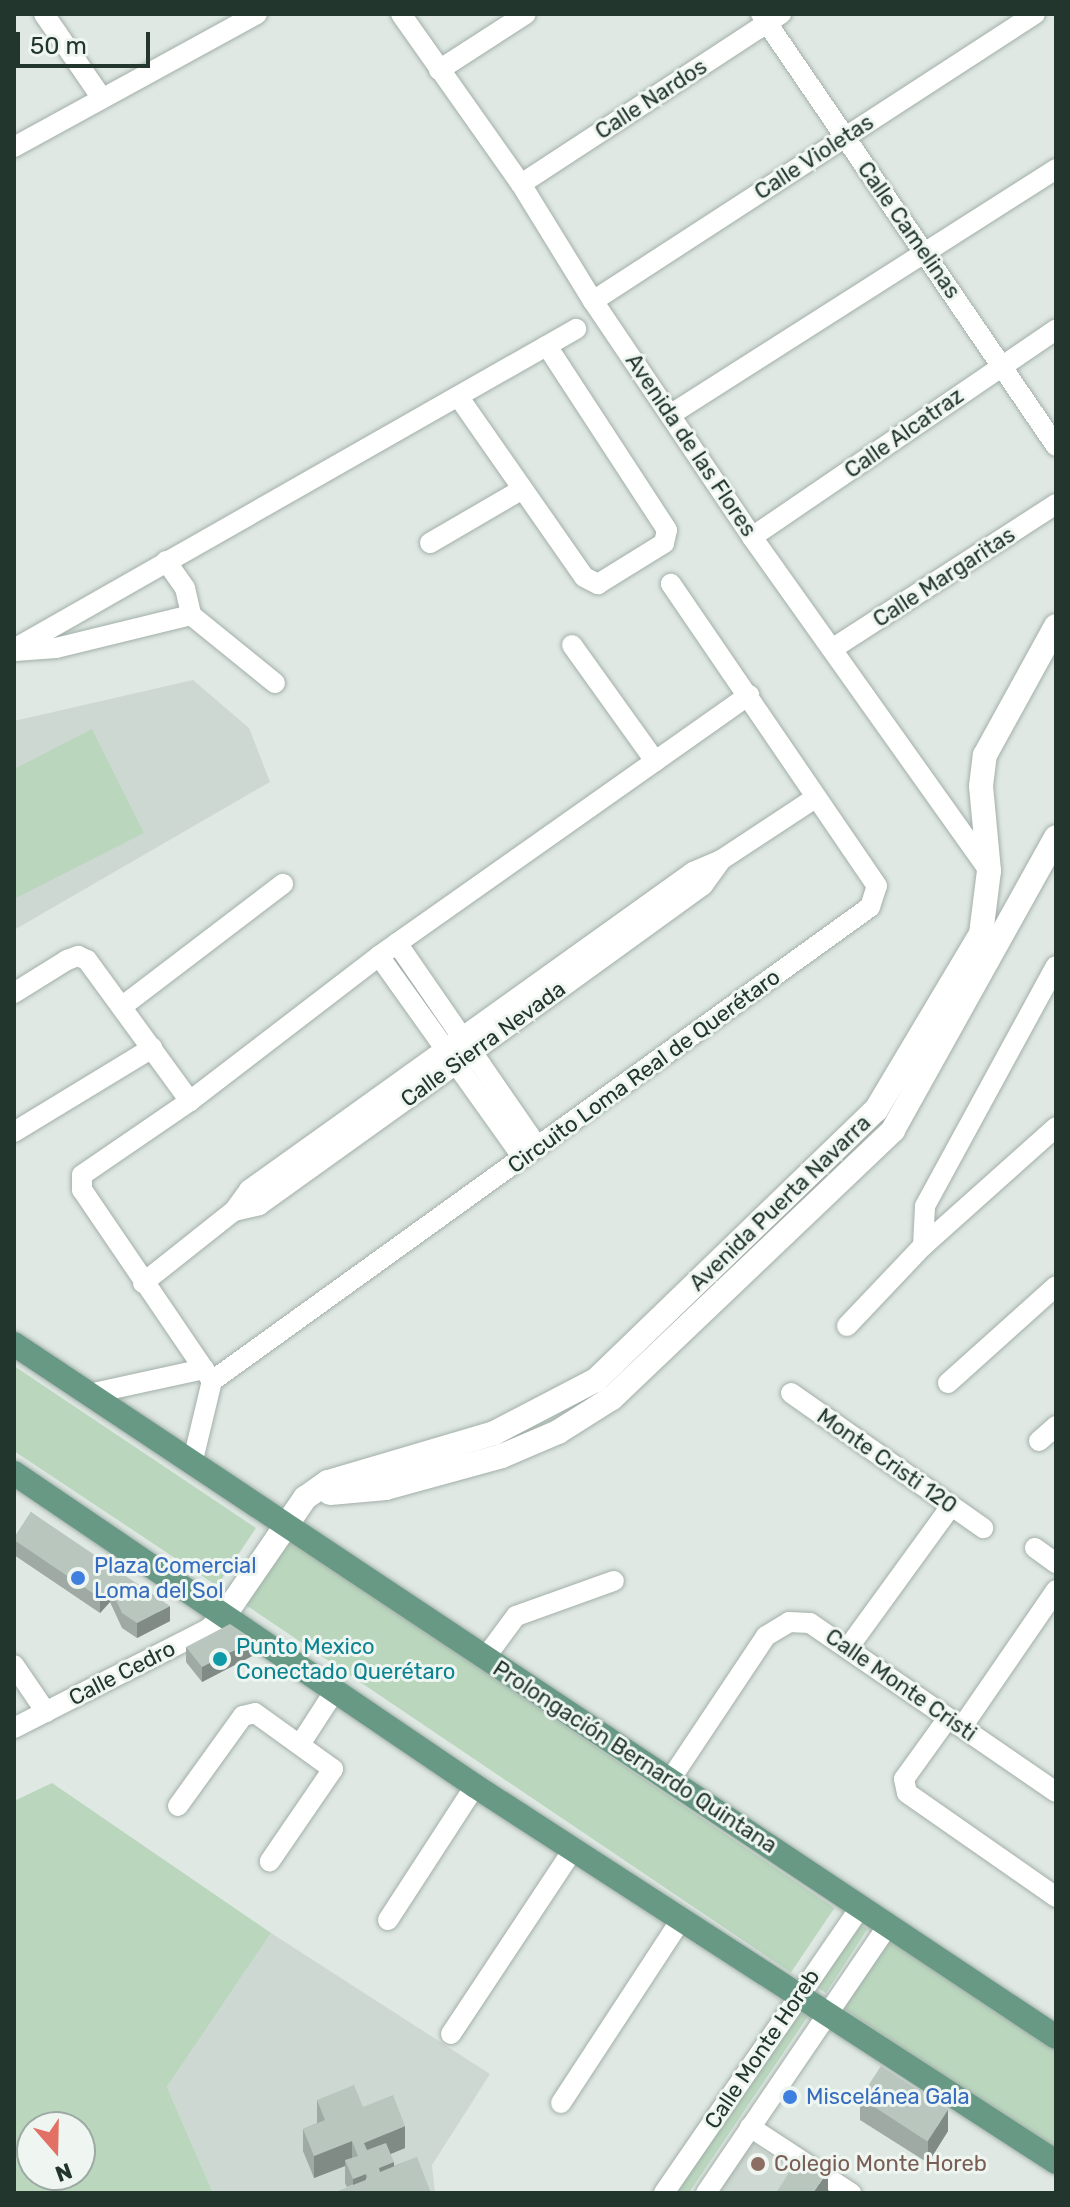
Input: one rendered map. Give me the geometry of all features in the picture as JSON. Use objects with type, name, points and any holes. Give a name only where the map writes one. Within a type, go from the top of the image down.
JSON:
[{"type":"main road","name":"Prolongación Bernardo Quintana","points":[[14,1344],[1056,2037]]},
{"type":"main road","points":[[14,1473],[226,1613],[475,1786],[1056,2162]]},
{"type":"street","points":[[44,14],[101,97]]},
{"type":"street","points":[[14,147],[257,14]]},
{"type":"street","name":"Avenida de las Flores","points":[[401,14],[521,184],[593,301],[673,413],[752,537],[989,871]]},
{"type":"street","points":[[439,70],[526,14]]},
{"type":"street","name":"Calle Violetas","points":[[593,301],[1035,14]]},
{"type":"street","name":"Calle Camelinas","points":[[770,17],[845,137],[1003,364],[1056,446]]},
{"type":"street","name":"Calle Nardos","points":[[521,184],[770,17]]},
{"type":"street","points":[[673,413],[925,256],[1056,169]]},
{"type":"street","points":[[14,650],[166,561],[460,399],[576,329]]},
{"type":"street","name":"Calle Alcatraz","points":[[752,537],[1056,330]]},
{"type":"street","points":[[460,399],[590,585],[668,538],[547,346]]},
{"type":"street","points":[[430,543],[521,490]]},
{"type":"street","name":"Calle Margaritas","points":[[832,649],[1056,504]]},
{"type":"street","points":[[166,561],[185,588],[191,615],[275,683]]},
{"type":"street","name":"Circuito Loma Real de Querétaro","points":[[89,1394],[208,1375],[530,1152],[870,907],[877,886],[671,584]]},
{"type":"street","points":[[14,650],[56,648],[191,615]]},
{"type":"street","name":"Avenida Puerta Navarra","points":[[226,1613],[283,1523],[305,1498],[328,1482],[494,1433],[596,1380],[876,1110],[981,934],[989,871],[981,786],[985,755],[1056,626]]},
{"type":"street","points":[[572,645],[655,761]]},
{"type":"street","points":[[192,1464],[208,1375],[143,1283],[80,1182],[82,1175],[190,1101],[397,943],[749,695]]},
{"type":"street","name":"Calle Sierra Nevada","points":[[143,1283],[234,1211],[249,1190],[703,885],[721,860],[815,798]]},
{"type":"street","name":"Avenida Puerta Navarra","points":[[305,1498],[386,1488],[502,1456],[558,1432],[612,1398],[893,1130],[1056,837]]},
{"type":"street","points":[[989,871],[1023,895]]},
{"type":"street","points":[[124,1005],[283,884]]},
{"type":"street","points":[[397,943],[468,1044],[530,1152]]},
{"type":"street","points":[[14,993],[78,956],[124,1005],[190,1101]]},
{"type":"street","points":[[379,956],[450,1056],[530,1152]]},
{"type":"street","points":[[923,1246],[925,1206],[1056,966]]},
{"type":"street","points":[[14,1132],[152,1048]]},
{"type":"street","points":[[847,1326],[923,1246],[1056,1127]]},
{"type":"street","points":[[707,1273],[725,1291]]},
{"type":"street","points":[[948,1383],[1056,1286]]},
{"type":"street","name":"Monte Cristi 120","points":[[791,1393],[983,1528]]},
{"type":"street","points":[[1039,1441],[1056,1426]]},
{"type":"street","points":[[848,1648],[951,1506]]},
{"type":"street","points":[[1035,1548],[1056,1563]]},
{"type":"street","points":[[485,1658],[516,1616],[614,1581]]},
{"type":"street","points":[[1056,1590],[903,1786],[1056,1897]]},
{"type":"street","name":"Calle Cedro","points":[[14,1728],[208,1629],[226,1613]]},
{"type":"street","name":"Calle Monte Cristi","points":[[670,1780],[766,1636],[789,1622],[810,1623],[1056,1792]]},
{"type":"street","points":[[14,1665],[46,1712]]},
{"type":"street","points":[[301,1743],[336,1689]]},
{"type":"street","points":[[178,1806],[249,1711],[331,1764],[332,1777],[270,1861]]},
{"type":"street","points":[[388,1920],[475,1786]]},
{"type":"street","points":[[451,2034],[573,1850]]},
{"type":"street","name":"Calle Monte Horeb","points":[[664,2193],[861,1906]]},
{"type":"street","points":[[561,2103],[680,1921]]},
{"type":"street","name":"Calle Monte Horeb","points":[[706,2193],[888,1925]]},
{"type":"street","points":[[750,2127],[845,2191]]},
{"type":"shaded area","points":[[193,680],[249,728],[270,782],[14,930],[14,721]]},
{"type":"shaded area","points":[[271,1933],[490,2074],[432,2165],[435,2193],[213,2193],[167,2087]]},
{"type":"shaded area","name":"Colegio Monte Horeb","points":[[749,2140],[765,2152],[828,2193],[715,2193]]},
{"type":"green space","points":[[92,729],[144,833],[14,899],[14,769]]},
{"type":"green space","points":[[14,1366],[256,1528],[217,1586],[14,1451]]},
{"type":"green space","points":[[289,1540],[835,1908],[791,1973],[245,1605]]},
{"type":"green space","points":[[52,1783],[271,1933],[167,2087],[213,2193],[14,2193],[14,1801]]},
{"type":"green space","points":[[853,1920],[867,1929],[826,1993],[812,1984]]},
{"type":"green space","points":[[888,1939],[1056,2050],[1056,2150],[838,2005]]},
{"type":"green space","points":[[796,2009],[808,2017],[689,2193],[672,2193]]},
{"type":"building","points":[[31,1512],[170,1606],[137,1623],[122,1613],[110,1587],[100,1598],[14,1540]]},
{"type":"building","points":[[230,1624],[254,1640],[202,1667],[186,1647]]},
{"type":"building","points":[[881,2066],[948,2110],[927,2141],[860,2098]]},
{"type":"building","points":[[354,2085],[363,2107],[393,2095],[405,2126],[364,2143],[367,2150],[386,2143],[394,2162],[379,2168],[380,2172],[417,2157],[431,2193],[333,2193],[368,2179],[366,2174],[353,2179],[345,2160],[358,2156],[352,2141],[314,2156],[303,2129],[325,2120],[317,2100]]},
{"type":"building","points":[[801,2154],[828,2171],[813,2193],[776,2193]]},
{"type":"place","name":"Plaza Comercial Loma del Sol","points":[[78,1578]]},
{"type":"place","name":"Punto Mexico Conectado Querétaro","points":[[220,1659]]},
{"type":"place","name":"Miscelánea Gala","points":[[790,2097]]},
{"type":"place","name":"Colegio Monte Horeb","points":[[758,2164]]}]
